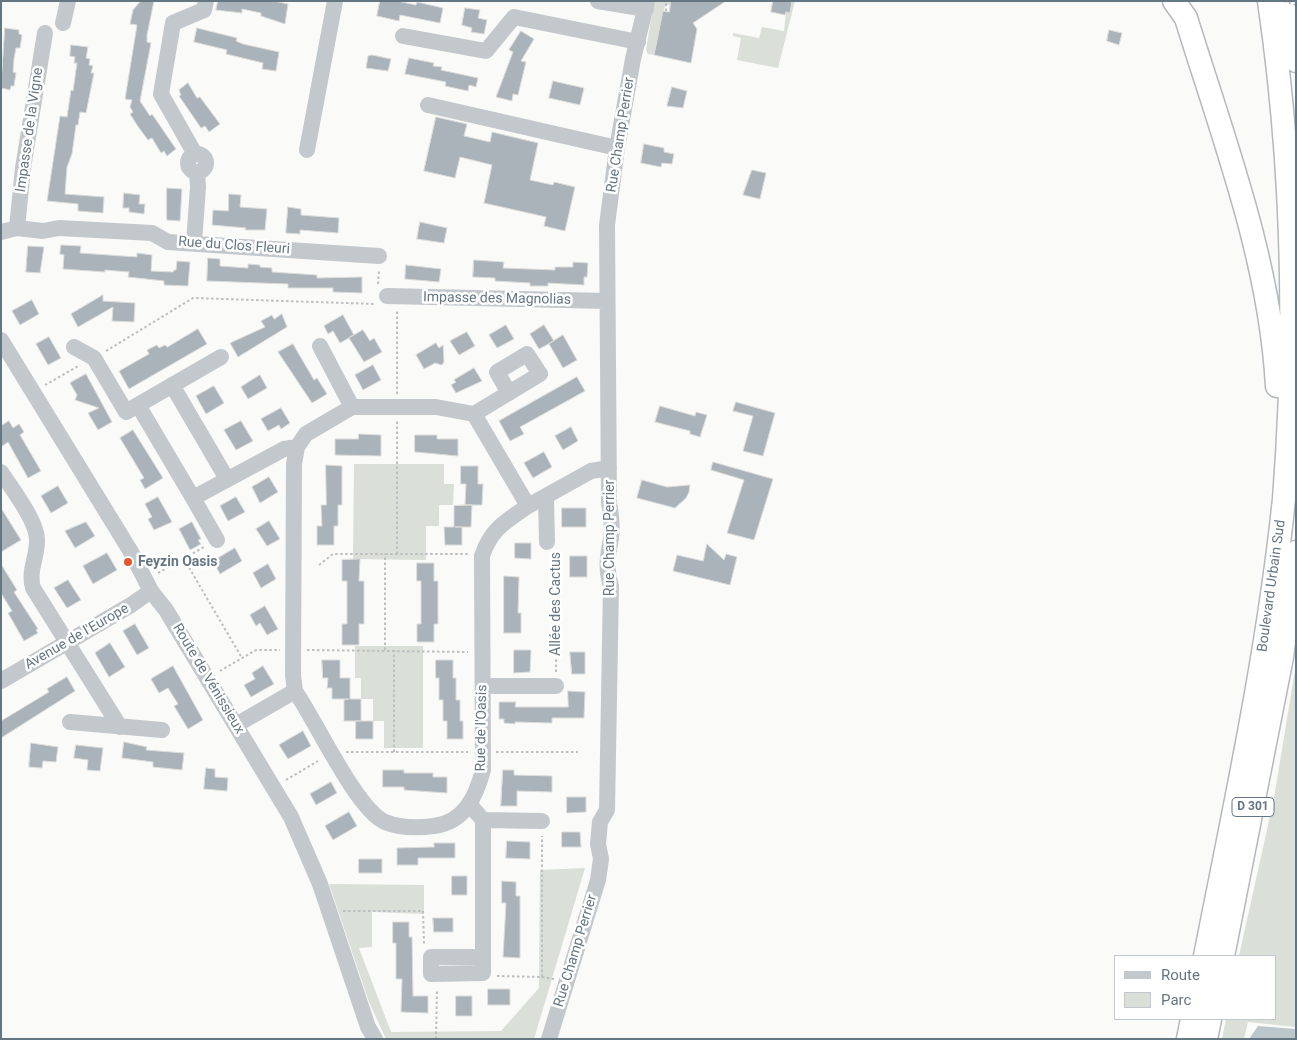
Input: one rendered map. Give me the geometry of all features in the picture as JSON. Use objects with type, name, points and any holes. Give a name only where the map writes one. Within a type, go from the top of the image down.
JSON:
[{"type":"highway","points":[[1174,1],[1186,18],[1246,209],[1266,282],[1278,386],[1276,476],[1284,497]]},
{"type":"highway","name":"Boulevard Urbain Sud","points":[[1204,955],[1252,721],[1267,634],[1284,497],[1291,380],[1291,243],[1289,184],[1280,82],[1269,1]]},
{"type":"highway","points":[[1286,1],[1296,62]]},
{"type":"highway","name":"Boulevard Urbain Sud","points":[[1223,955],[1282,657],[1296,552]]},
{"type":"highway","points":[[1188,1039],[1192,1020]]},
{"type":"highway","points":[[1206,1039],[1210,1020]]},
{"type":"street","points":[[63,24],[68,1]]},
{"type":"street","points":[[194,243],[198,186],[197,172],[203,170],[207,163],[201,154],[195,154],[161,94],[174,23],[204,10],[206,1]]},
{"type":"street","points":[[307,150],[335,1]]},
{"type":"street","points":[[598,1],[646,5]]},
{"type":"street","name":"Rue Champ Perrier","points":[[549,1039],[598,880],[601,859],[598,844],[600,822],[607,810],[608,617],[610,601],[607,549],[611,538],[612,521],[609,502],[607,225],[617,148],[646,5]]},
{"type":"street","points":[[404,36],[486,51],[514,17],[638,42]]},
{"type":"street","name":"Impasse de la Vigne","points":[[18,228],[23,168],[45,33]]},
{"type":"street","points":[[428,105],[617,148]]},
{"type":"street","name":"Rue du Clos Fleuri","points":[[1,232],[18,228],[43,231],[59,228],[152,233],[168,242],[379,256]]},
{"type":"street","name":"Impasse des Magnolias","points":[[385,297],[607,301]]},
{"type":"street","name":"Route de Vénissieux","points":[[1,340],[152,584],[206,678],[291,817],[320,884],[368,1027],[375,1039]]},
{"type":"street","points":[[320,346],[352,407]]},
{"type":"street","points":[[74,347],[94,358],[126,412],[221,357]]},
{"type":"street","points":[[172,385],[227,479]]},
{"type":"street","points":[[193,498],[284,449],[298,447],[306,434],[352,407],[436,407],[474,414],[509,393]]},
{"type":"street","points":[[138,405],[217,540]]},
{"type":"street","points":[[474,414],[528,506]]},
{"type":"street","name":"Rue de l'Oasis","points":[[298,447],[294,464],[295,691],[360,800],[385,822],[418,828],[440,825],[458,816],[470,805],[477,793],[483,770],[482,556],[487,540],[498,526],[528,506],[591,471],[609,468]]},
{"type":"street","points":[[1,472],[36,529],[38,542],[31,572],[34,588],[120,726]]},
{"type":"street","name":"Allée des Cactus","points":[[546,497],[547,542]]},
{"type":"street","name":"Avenue de l'Europe","points":[[1,681],[131,605],[152,584]]},
{"type":"street","points":[[483,686],[556,686]]},
{"type":"street","points":[[236,725],[295,691]]},
{"type":"street","points":[[70,722],[162,730]]},
{"type":"street","points":[[470,805],[483,820],[483,965]]},
{"type":"street","points":[[483,820],[542,821]]},
{"type":"street","points":[[431,958],[483,965],[437,974],[431,974],[431,958]]},
{"type":"path","points":[[666,1],[666,12]]},
{"type":"path","points":[[1286,1],[1296,5]]},
{"type":"path","points":[[379,256],[397,408],[396,554]]},
{"type":"path","points":[[34,392],[193,298],[385,297]]},
{"type":"path","points":[[152,584],[184,559],[217,540]]},
{"type":"path","name":"Allée des Cactus","points":[[547,542],[557,546],[556,686]]},
{"type":"path","points":[[319,564],[333,554],[465,553],[482,556]]},
{"type":"path","points":[[384,650],[385,554]]},
{"type":"path","points":[[184,559],[242,658]]},
{"type":"path","points":[[206,678],[256,650],[482,652]]},
{"type":"path","points":[[394,650],[394,752]]},
{"type":"path","points":[[275,788],[332,752],[578,752]]},
{"type":"path","points":[[542,821],[542,977]]},
{"type":"path","points":[[329,910],[423,912],[423,941],[431,958]]},
{"type":"path","points":[[483,965],[488,976],[555,979]]},
{"type":"path","points":[[436,1039],[437,974]]},
{"type":"green space","points":[[654,1],[670,1],[670,5],[665,5],[654,55],[648,54],[646,50]]},
{"type":"green space","points":[[792,1],[795,1],[778,68],[737,60],[741,38],[733,36],[733,33],[759,38],[762,27],[784,31],[786,12],[790,12]]},
{"type":"green space","points":[[354,464],[444,464],[444,484],[454,484],[453,505],[439,505],[439,526],[426,526],[426,560],[353,559]]},
{"type":"green space","points":[[355,646],[423,646],[423,748],[384,748],[384,721],[373,721],[373,699],[361,699],[361,678],[355,678]]},
{"type":"green space","points":[[1296,664],[1296,1027],[1248,1022],[1244,1039],[1222,1039],[1226,1020],[1277,1020],[1277,955],[1239,955],[1274,798]]},
{"type":"green space","points":[[585,868],[534,1039],[386,1039],[369,1002],[329,884],[424,885],[424,914],[372,912],[372,947],[359,948],[391,1032],[501,1031],[539,988],[540,870]]},
{"type":"shaded area","points":[[1258,1026],[1295,1029],[1296,1039],[1249,1039]]},
{"type":"building","points":[[141,1],[154,1],[147,35],[147,42],[151,43],[140,101],[150,116],[152,114],[176,149],[167,156],[164,151],[161,153],[152,138],[148,140],[130,114],[133,112],[130,107],[132,100],[125,99],[137,25],[130,24],[133,10]]},
{"type":"building","points":[[218,1],[274,1],[288,4],[285,24],[261,16],[261,13],[242,9],[242,13],[216,10]]},
{"type":"building","points":[[380,1],[397,1],[416,5],[417,2],[443,8],[440,23],[400,15],[399,21],[377,16]]},
{"type":"building","points":[[671,1],[726,1],[693,23],[697,29],[691,63],[654,55],[663,11],[669,12]]},
{"type":"building","points":[[773,1],[792,1],[790,13],[786,12],[785,15],[771,12]]},
{"type":"building","points":[[465,8],[480,10],[478,18],[487,20],[484,34],[471,32],[472,28],[462,25]]},
{"type":"building","points":[[5,28],[19,30],[19,34],[22,35],[20,48],[16,48],[13,72],[16,73],[14,86],[11,86],[10,90],[1,88]]},
{"type":"building","points":[[197,28],[237,38],[236,41],[243,44],[279,52],[276,71],[262,69],[263,63],[226,54],[227,50],[194,42]]},
{"type":"building","points":[[1109,30],[1122,33],[1119,45],[1107,41]]},
{"type":"building","points":[[521,31],[534,39],[521,61],[526,62],[518,95],[513,94],[512,101],[496,97],[513,52],[509,50]]},
{"type":"building","points":[[71,45],[88,47],[86,58],[90,59],[89,65],[93,66],[91,73],[94,73],[86,113],[80,112],[78,125],[76,125],[72,154],[67,167],[65,194],[104,197],[103,213],[78,211],[78,204],[47,201],[60,116],[67,117],[71,90],[73,91],[77,63],[74,63],[75,57],[70,56]]},
{"type":"building","points":[[372,55],[391,59],[388,71],[366,68],[368,56]]},
{"type":"building","points":[[409,58],[434,63],[433,66],[442,67],[441,70],[478,78],[476,87],[469,85],[468,91],[445,86],[446,82],[405,74]]},
{"type":"building","points":[[553,81],[584,88],[580,105],[549,98]]},
{"type":"building","points":[[188,83],[197,98],[200,97],[220,124],[209,132],[205,126],[201,128],[179,96],[181,95],[179,90]]},
{"type":"building","points":[[672,87],[687,91],[683,108],[667,106]]},
{"type":"building","points":[[436,117],[467,124],[464,136],[490,142],[492,132],[538,143],[530,180],[553,185],[554,182],[575,187],[565,231],[544,226],[546,217],[484,203],[492,165],[460,157],[455,178],[424,171]]},
{"type":"building","points":[[644,144],[664,148],[664,152],[674,154],[672,164],[662,163],[661,167],[641,163]]},
{"type":"building","points":[[752,170],[766,173],[760,199],[743,195]]},
{"type":"building","points":[[167,188],[182,189],[180,221],[167,220]]},
{"type":"building","points":[[124,193],[140,195],[139,204],[145,204],[144,214],[129,212],[129,208],[123,208]]},
{"type":"building","points":[[229,194],[241,195],[240,207],[267,209],[265,230],[245,230],[246,228],[212,225],[213,210],[228,211]]},
{"type":"building","points":[[288,207],[301,209],[301,215],[339,218],[338,233],[300,230],[300,234],[286,233]]},
{"type":"building","points":[[420,222],[447,228],[444,243],[417,239]]},
{"type":"building","points":[[61,245],[81,246],[80,253],[137,257],[137,253],[152,255],[151,271],[173,272],[176,270],[177,261],[190,262],[188,286],[164,285],[164,281],[128,277],[129,272],[63,269],[64,255],[60,254]]},
{"type":"building","points":[[28,246],[44,247],[40,273],[26,272]]},
{"type":"building","points":[[208,258],[220,259],[220,266],[248,268],[248,264],[260,265],[260,267],[272,268],[272,272],[317,275],[317,278],[362,277],[362,293],[333,292],[333,288],[288,288],[288,284],[207,281]]},
{"type":"building","points":[[474,260],[504,262],[503,268],[555,270],[555,267],[573,267],[573,262],[588,263],[587,277],[584,277],[584,285],[548,283],[548,286],[530,286],[530,283],[495,281],[495,278],[473,277]]},
{"type":"building","points":[[406,265],[441,269],[439,282],[405,279]]},
{"type":"building","points":[[103,295],[103,301],[135,303],[134,322],[112,321],[113,307],[78,327],[71,314]]},
{"type":"building","points":[[32,300],[39,314],[20,325],[12,311]]},
{"type":"building","points":[[282,314],[287,327],[238,357],[230,343],[265,327],[261,321],[272,315],[274,319]]},
{"type":"building","points":[[343,315],[354,335],[340,343],[333,331],[328,334],[324,326]]},
{"type":"building","points":[[506,325],[514,339],[497,348],[489,335]]},
{"type":"building","points":[[544,325],[554,341],[539,349],[530,334]]},
{"type":"building","points":[[198,329],[207,344],[129,389],[119,371],[149,354],[147,350],[157,345],[159,348],[165,345],[167,347]]},
{"type":"building","points":[[363,330],[370,341],[374,338],[382,352],[364,362],[349,338]]},
{"type":"building","points":[[467,332],[475,346],[459,355],[450,341]]},
{"type":"building","points":[[563,335],[577,360],[563,368],[549,344]]},
{"type":"building","points":[[49,337],[61,358],[48,365],[36,344]]},
{"type":"building","points":[[436,343],[439,348],[443,345],[444,362],[442,365],[435,363],[424,369],[416,355]]},
{"type":"building","points":[[293,344],[314,380],[317,378],[327,394],[312,403],[278,352]]},
{"type":"building","points":[[373,365],[381,380],[363,390],[355,375]]},
{"type":"building","points":[[474,368],[482,381],[456,393],[451,385],[456,382],[454,380]]},
{"type":"building","points":[[86,374],[112,422],[98,430],[88,413],[99,408],[75,400],[77,395],[70,383]]},
{"type":"building","points":[[260,375],[267,388],[248,399],[241,387]]},
{"type":"building","points":[[577,377],[585,391],[520,427],[524,434],[510,441],[499,421]]},
{"type":"building","points":[[214,386],[224,403],[206,414],[196,396]]},
{"type":"building","points":[[736,402],[775,413],[763,456],[743,451],[753,416],[733,411]]},
{"type":"building","points":[[660,406],[695,416],[696,412],[707,415],[700,437],[690,434],[690,431],[655,422]]},
{"type":"building","points":[[281,408],[290,423],[281,429],[279,425],[268,431],[261,419]]},
{"type":"building","points":[[9,421],[13,428],[19,424],[24,432],[20,435],[41,471],[28,478],[8,442],[1,447],[1,426]]},
{"type":"building","points":[[241,421],[253,441],[236,450],[224,430]]},
{"type":"building","points":[[571,427],[578,441],[563,450],[555,436]]},
{"type":"building","points":[[133,430],[163,478],[145,489],[140,480],[144,478],[120,438]]},
{"type":"building","points":[[359,434],[381,435],[381,456],[335,455],[335,439],[358,439]]},
{"type":"building","points":[[415,435],[437,435],[437,439],[458,439],[458,456],[415,452]]},
{"type":"building","points":[[544,452],[552,467],[533,478],[524,463]]},
{"type":"building","points":[[713,462],[773,479],[754,540],[727,533],[744,480],[711,470]]},
{"type":"building","points":[[326,465],[342,466],[342,505],[338,505],[338,526],[334,526],[334,545],[317,545],[317,526],[322,526],[321,505],[326,505]]},
{"type":"building","points":[[461,466],[478,466],[478,484],[483,484],[482,505],[465,505],[466,484],[461,484]]},
{"type":"building","points":[[269,477],[278,492],[260,503],[252,487]]},
{"type":"building","points":[[642,480],[667,487],[690,485],[689,492],[686,498],[675,508],[637,498]]},
{"type":"building","points":[[58,486],[68,503],[51,513],[41,496]]},
{"type":"building","points":[[158,497],[172,522],[154,530],[148,519],[152,517],[145,504]]},
{"type":"building","points":[[236,497],[245,512],[228,521],[220,506]]},
{"type":"building","points":[[472,505],[471,527],[462,527],[462,545],[445,545],[444,527],[454,527],[454,506]]},
{"type":"building","points":[[1,508],[21,540],[1,552]]},
{"type":"building","points":[[562,508],[586,508],[586,527],[562,527]]},
{"type":"building","points":[[269,521],[280,539],[267,546],[256,529]]},
{"type":"building","points":[[86,522],[95,536],[75,548],[65,531]]},
{"type":"building","points":[[192,522],[201,539],[198,540],[201,544],[190,550],[179,529]]},
{"type":"building","points":[[515,543],[531,543],[531,559],[515,558]]},
{"type":"building","points":[[707,544],[724,560],[726,554],[737,557],[730,585],[673,571],[677,555],[703,561]]},
{"type":"building","points":[[235,548],[242,561],[220,574],[213,561]]},
{"type":"building","points":[[107,553],[117,570],[93,584],[83,566]]},
{"type":"building","points":[[570,556],[587,556],[587,577],[570,577]]},
{"type":"building","points":[[360,559],[359,581],[364,581],[364,624],[359,624],[359,645],[342,645],[342,624],[347,624],[347,581],[342,581],[342,560]]},
{"type":"building","points":[[417,563],[434,563],[434,581],[438,581],[438,624],[434,624],[434,642],[417,642],[417,624],[421,624],[421,581],[417,581]]},
{"type":"building","points":[[1,564],[17,590],[14,592],[38,629],[36,630],[38,633],[24,641],[8,613],[12,611],[1,593]]},
{"type":"building","points":[[268,564],[276,579],[261,588],[253,573]]},
{"type":"building","points":[[504,576],[519,577],[518,613],[521,613],[521,633],[504,633]]},
{"type":"building","points":[[68,580],[81,600],[67,608],[54,588]]},
{"type":"building","points":[[265,606],[278,629],[267,635],[260,623],[256,626],[250,615]]},
{"type":"building","points":[[135,624],[149,648],[137,655],[123,631]]},
{"type":"building","points":[[110,643],[125,667],[109,677],[95,653]]},
{"type":"building","points":[[514,650],[531,650],[530,672],[514,673]]},
{"type":"building","points":[[570,652],[585,652],[585,674],[572,674]]},
{"type":"building","points":[[322,660],[340,660],[340,678],[350,678],[350,699],[361,699],[361,721],[344,721],[344,700],[349,699],[332,699],[332,688],[327,688],[328,678],[323,678]]},
{"type":"building","points":[[436,660],[453,660],[453,678],[456,678],[456,700],[460,700],[460,721],[463,721],[463,739],[447,739],[447,721],[443,721],[443,700],[439,700],[439,678],[436,678]]},
{"type":"building","points":[[173,666],[203,720],[188,729],[174,706],[178,704],[168,688],[159,693],[151,679]]},
{"type":"building","points":[[263,666],[274,684],[251,697],[244,685],[255,679],[252,673]]},
{"type":"building","points":[[67,677],[75,691],[1,738],[1,721],[49,692],[47,689]]},
{"type":"building","points":[[568,691],[585,692],[584,718],[552,718],[552,723],[515,722],[515,724],[504,723],[504,719],[499,719],[499,702],[516,702],[515,707],[568,707]]},
{"type":"building","points":[[356,721],[373,721],[373,739],[356,739]]},
{"type":"building","points":[[303,731],[311,746],[288,759],[279,745]]},
{"type":"building","points":[[124,742],[147,747],[146,750],[184,753],[182,770],[153,767],[153,762],[122,758]]},
{"type":"building","points":[[31,743],[58,747],[56,762],[43,761],[42,768],[29,767]]},
{"type":"building","points":[[76,745],[103,748],[100,771],[87,770],[88,760],[74,758]]},
{"type":"building","points":[[206,768],[215,769],[215,777],[228,778],[227,791],[204,789]]},
{"type":"building","points":[[383,770],[404,770],[404,773],[433,773],[433,777],[447,777],[447,793],[404,790],[404,787],[383,787]]},
{"type":"building","points":[[503,770],[514,770],[514,775],[552,776],[552,792],[517,791],[517,806],[501,806]]},
{"type":"building","points":[[331,782],[337,793],[316,805],[310,794]]},
{"type":"building","points":[[567,797],[586,797],[586,812],[567,813]]},
{"type":"building","points":[[349,812],[357,826],[333,840],[325,826]]},
{"type":"building","points":[[562,832],[580,832],[581,847],[562,847]]},
{"type":"building","points":[[507,841],[530,842],[530,859],[506,858]]},
{"type":"building","points":[[434,843],[455,843],[455,858],[418,858],[418,865],[397,865],[397,848],[434,847]]},
{"type":"building","points":[[359,859],[382,859],[382,873],[359,873]]},
{"type":"building","points":[[452,876],[467,876],[467,895],[452,895]]},
{"type":"building","points":[[502,881],[516,882],[516,896],[520,896],[520,958],[503,957],[506,903],[502,903]]},
{"type":"building","points":[[433,918],[453,918],[453,932],[434,932]]},
{"type":"building","points":[[393,922],[409,922],[409,937],[412,937],[413,996],[428,996],[428,1013],[401,1012],[402,979],[396,979],[396,943],[393,943]]},
{"type":"building","points":[[488,989],[510,989],[510,1005],[488,1005]]},
{"type":"building","points":[[456,996],[472,996],[472,1016],[456,1016]]},
{"type":"place","name":"Feyzin Oasis","points":[[128,562]]}]
